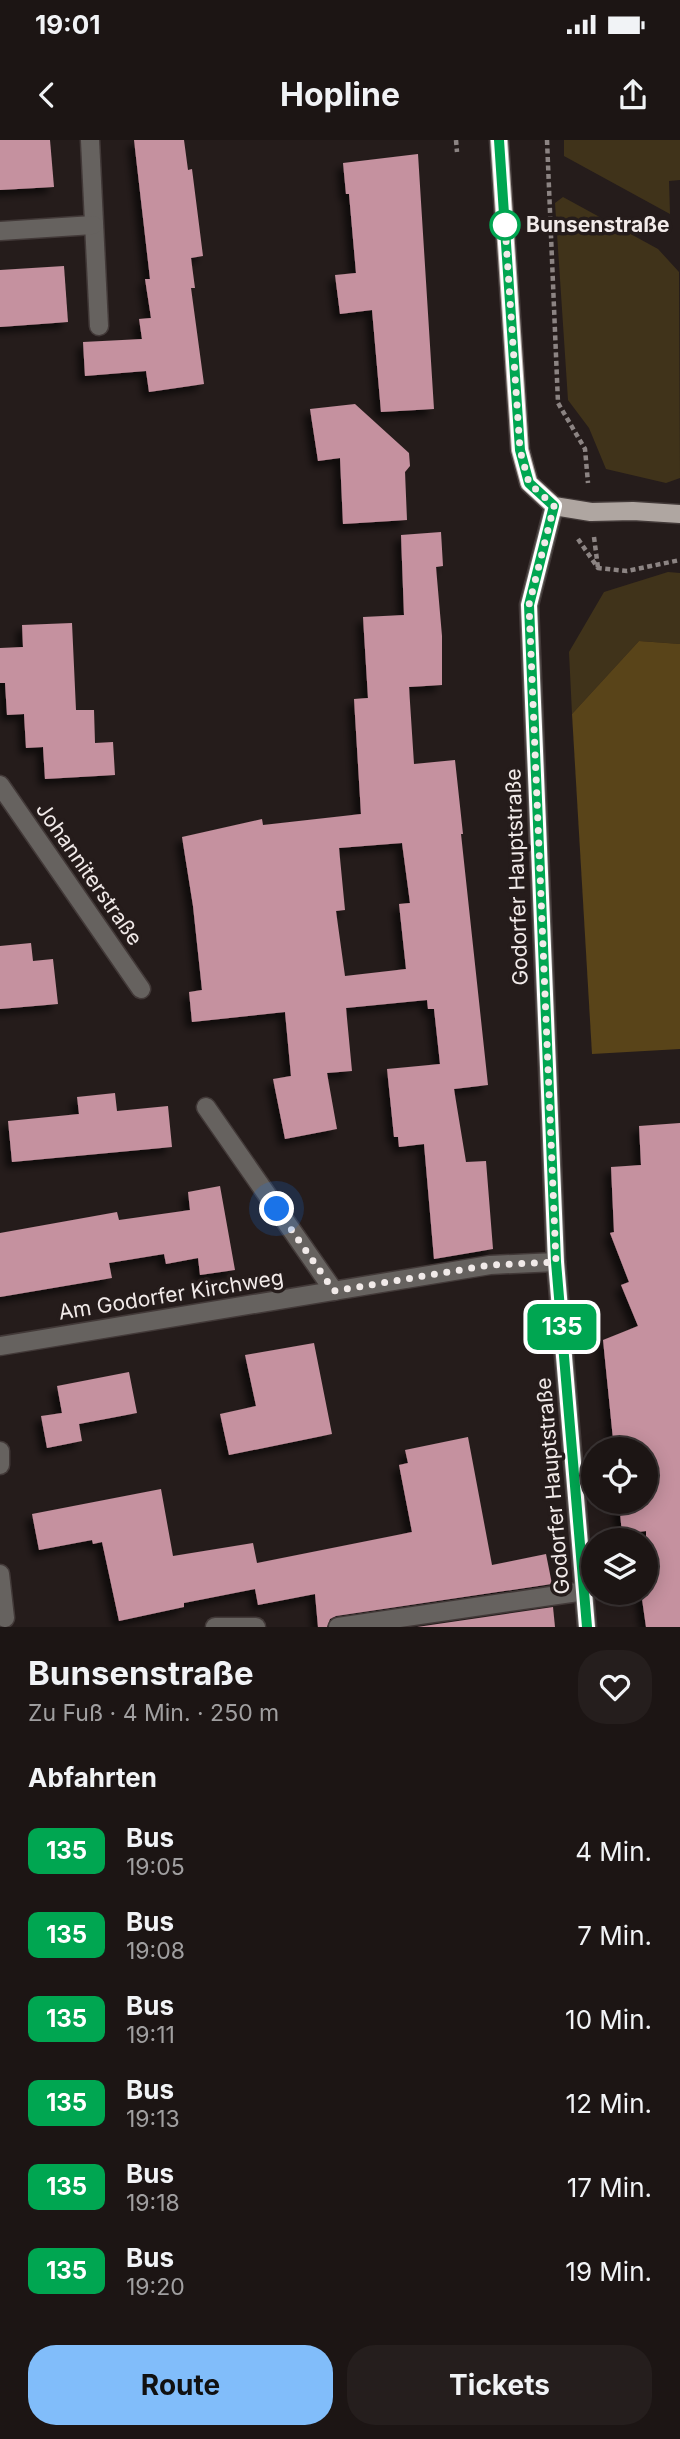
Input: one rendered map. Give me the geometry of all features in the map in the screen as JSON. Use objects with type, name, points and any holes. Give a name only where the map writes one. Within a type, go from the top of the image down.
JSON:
[{"type":"main road","points":[[499,140],[520,450],[529,483],[554,506],[591,512],[680,514]]},
{"type":"street","points":[[90,140],[99,326]]},
{"type":"street","points":[[0,231],[93,225]]},
{"type":"street","name":"Godorfer Hauptstraße","points":[[554,506],[529,605],[556,1262],[581,1546]]},
{"type":"street","name":"Johanniterstraße","points":[[0,785],[141,989]]},
{"type":"street","points":[[205,1107],[334,1291]]},
{"type":"street","name":"Am Godorfer Kirchweg","points":[[0,1346],[490,1265],[556,1262]]},
{"type":"street","points":[[0,1451],[0,1465]]},
{"type":"street","points":[[0,1574],[5,1618]]},
{"type":"street","points":[[338,1627],[581,1592]]},
{"type":"street","name":"Godorfer Hauptstraße","points":[[586,1605],[587,1627]]},
{"type":"street","points":[[215,1627],[256,1627]]},
{"type":"path","points":[[456,140],[457,152]]},
{"type":"path","points":[[547,140],[558,403],[585,449],[598,568]]},
{"type":"path","points":[[554,506],[598,568],[627,571],[680,560]]},
{"type":"shaded area","points":[[564,140],[680,140],[680,180],[669,181],[670,214],[564,156]]},
{"type":"shaded area","points":[[563,197],[658,249],[679,272],[680,478],[666,483],[606,469],[589,428],[568,400],[555,203]]},
{"type":"shaded area","points":[[668,572],[680,573],[680,644],[639,641],[572,714],[569,652],[604,592]]},
{"type":"shaded area","points":[[639,641],[680,644],[680,1049],[592,1054],[572,714]]},
{"type":"building","points":[[0,140],[50,140],[54,187],[0,190]]},
{"type":"building","points":[[134,140],[184,140],[188,170],[192,169],[203,256],[191,258],[195,288],[191,288],[204,384],[149,392],[146,371],[85,376],[83,342],[142,339],[139,319],[151,318],[145,279],[150,279]]},
{"type":"building","points":[[418,154],[434,409],[381,412],[372,310],[340,314],[335,275],[356,273],[349,194],[346,194],[343,163]]},
{"type":"building","points":[[64,266],[68,322],[0,327],[0,270]]},
{"type":"building","points":[[355,404],[409,453],[410,466],[405,472],[407,520],[343,524],[340,458],[318,461],[310,409]]},
{"type":"building","points":[[441,532],[443,566],[436,567],[442,636],[442,685],[409,687],[414,764],[455,760],[488,1085],[454,1089],[466,1162],[486,1161],[493,1249],[434,1259],[424,1144],[399,1147],[398,1137],[394,1137],[387,1069],[440,1064],[434,1009],[428,1009],[427,1000],[346,1008],[352,1071],[327,1073],[337,1129],[285,1139],[273,1079],[291,1076],[285,1012],[192,1022],[189,992],[202,990],[182,837],[262,819],[263,825],[361,814],[354,699],[368,698],[363,617],[404,615],[401,535]],"holes":[[[402,843],[410,903],[399,904],[406,969],[345,976],[336,911],[345,910],[339,848]]]},
{"type":"building","points":[[72,623],[76,710],[94,710],[95,743],[113,742],[115,775],[45,779],[43,747],[26,748],[24,714],[7,715],[5,683],[0,683],[0,648],[23,647],[22,625]]},
{"type":"building","points":[[31,943],[33,961],[53,959],[58,1004],[0,1009],[0,946]]},
{"type":"building","points":[[115,1093],[117,1111],[168,1106],[172,1147],[12,1162],[8,1121],[79,1114],[77,1097]]},
{"type":"building","points":[[680,1123],[680,1627],[646,1627],[643,1605],[658,1605],[658,1528],[621,1528],[620,1514],[658,1514],[658,1437],[613,1437],[603,1340],[638,1326],[621,1285],[629,1282],[610,1233],[614,1232],[611,1167],[641,1165],[639,1126]]},
{"type":"building","points":[[220,1186],[235,1270],[200,1275],[198,1258],[166,1264],[164,1254],[109,1263],[112,1278],[0,1297],[0,1233],[117,1212],[119,1220],[190,1210],[188,1192]]},
{"type":"building","points":[[314,1343],[332,1434],[229,1455],[220,1414],[256,1406],[245,1355]]},
{"type":"building","points":[[129,1372],[137,1413],[79,1424],[82,1441],[47,1448],[41,1416],[62,1413],[57,1386]]},
{"type":"building","points":[[468,1437],[492,1565],[546,1554],[552,1584],[336,1616],[330,1619],[327,1627],[318,1627],[315,1594],[258,1605],[255,1589],[184,1603],[184,1607],[119,1621],[102,1542],[93,1544],[92,1540],[39,1550],[32,1514],[161,1489],[173,1556],[253,1543],[257,1563],[412,1532],[399,1465],[408,1463],[405,1450]]},
{"type":"building","points":[[553,1607],[555,1627],[417,1627]]},
{"type":"bus line","name":"135","points":[[499,140],[520,450],[529,483],[554,506],[529,605],[556,1262],[587,1627]]},
{"type":"place","name":"Bunsenstraße","points":[[505,225]]},
{"type":"route","points":[[277,1209],[334,1291],[490,1265],[556,1262],[529,605],[554,506],[529,483],[520,450],[505,225]]}]
